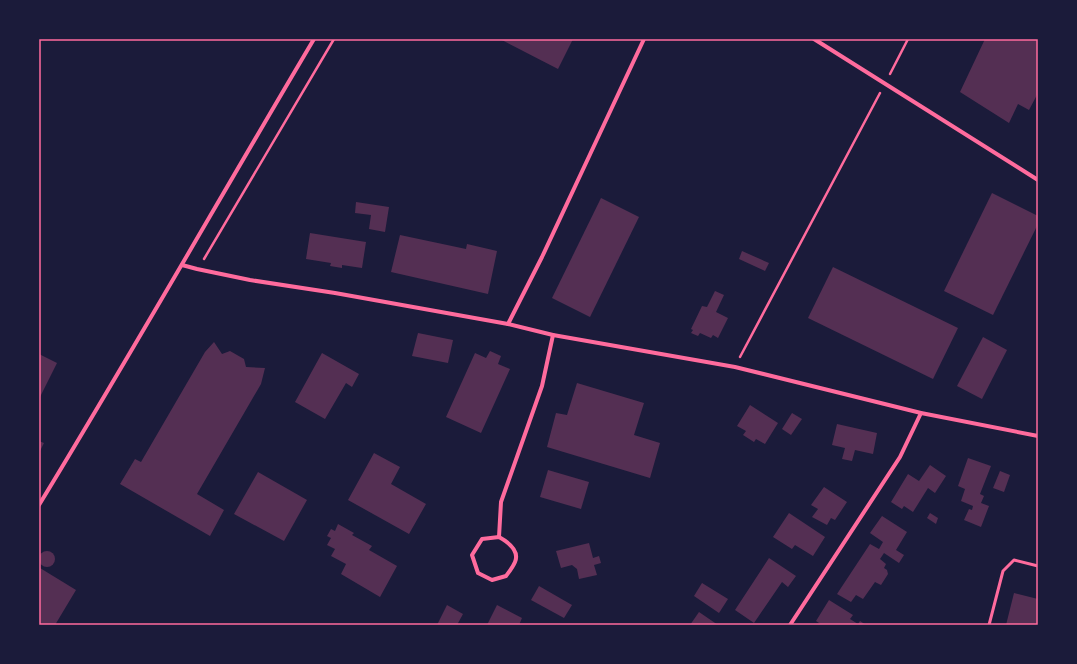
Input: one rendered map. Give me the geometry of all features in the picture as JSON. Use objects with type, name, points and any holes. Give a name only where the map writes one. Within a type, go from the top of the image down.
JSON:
[{"type":"street","points":[[39,505],[81,437],[314,39]]},
{"type":"street","points":[[814,39],[1038,180]]},
{"type":"street","points":[[508,324],[542,257],[642,40]]},
{"type":"street","points":[[182,265],[250,280],[335,293],[508,324],[553,335],[735,368],[921,413],[1038,436]]},
{"type":"street","points":[[499,537],[501,502],[542,386],[553,335]]},
{"type":"street","points":[[790,625],[900,457],[921,413]]},
{"type":"street","points":[[499,537],[512,545],[516,554],[516,562],[506,576],[492,580],[478,573],[472,555],[482,539],[499,537]]},
{"type":"lane","points":[[989,625],[1003,570],[1014,560],[1038,566]]},
{"type":"path","points":[[197,269],[334,39]]},
{"type":"path","points":[[735,368],[908,39]]},
{"type":"building","points":[[500,39],[573,39],[558,69]]},
{"type":"building","points":[[985,39],[1038,39],[1038,93],[1029,110],[1018,104],[1009,123],[960,92]]},
{"type":"building","points":[[992,193],[1038,216],[1038,224],[993,315],[944,291]]},
{"type":"building","points":[[601,198],[639,217],[590,317],[552,298]]},
{"type":"building","points":[[356,202],[389,207],[385,232],[369,229],[371,215],[355,213]]},
{"type":"building","points":[[310,233],[366,242],[362,268],[342,265],[342,268],[330,266],[331,263],[306,259]]},
{"type":"building","points":[[400,235],[466,249],[467,244],[497,251],[488,294],[391,272]]},
{"type":"building","points":[[742,251],[769,263],[765,271],[739,259]]},
{"type":"building","points":[[833,267],[958,328],[933,379],[808,318]]},
{"type":"building","points":[[715,291],[724,295],[716,312],[728,318],[718,338],[713,335],[711,338],[700,333],[698,336],[691,333],[693,330],[691,329],[702,306],[707,307]]},
{"type":"building","points":[[418,333],[453,340],[448,363],[412,356]]},
{"type":"building","points":[[983,337],[1007,350],[982,399],[957,386]]},
{"type":"building","points":[[214,342],[222,354],[230,351],[244,359],[246,367],[265,368],[261,384],[197,494],[224,510],[210,536],[120,484],[135,459],[141,462],[205,352]]},
{"type":"building","points":[[490,351],[501,356],[498,364],[510,369],[481,433],[446,417],[475,353],[486,358]]},
{"type":"building","points":[[322,353],[359,374],[352,387],[346,383],[325,419],[295,402]]},
{"type":"building","points":[[39,354],[57,363],[39,399]]},
{"type":"building","points":[[577,383],[644,403],[634,435],[660,443],[650,478],[547,447],[556,413],[567,415]]},
{"type":"building","points":[[750,405],[778,423],[765,444],[756,439],[754,442],[743,435],[746,431],[737,426]]},
{"type":"building","points":[[792,413],[802,419],[791,435],[782,429]]},
{"type":"building","points":[[837,424],[877,433],[873,454],[855,450],[852,461],[842,459],[845,448],[832,445]]},
{"type":"building","points":[[39,441],[44,443],[39,453]]},
{"type":"building","points":[[374,453],[400,467],[391,484],[426,504],[409,534],[348,500]]},
{"type":"building","points":[[968,458],[991,466],[980,494],[984,496],[981,503],[989,506],[981,527],[964,520],[969,509],[972,510],[973,506],[961,501],[965,489],[958,486]]},
{"type":"building","points":[[930,465],[946,476],[935,493],[928,488],[913,512],[904,506],[902,509],[891,502],[908,474],[919,481]]},
{"type":"building","points":[[548,470],[589,482],[581,509],[540,497]]},
{"type":"building","points":[[1000,471],[1010,475],[1004,492],[993,488]]},
{"type":"building","points":[[258,472],[307,500],[284,541],[234,514]]},
{"type":"building","points":[[824,487],[847,502],[835,520],[831,518],[827,525],[812,517],[818,509],[811,505]]},
{"type":"building","points":[[789,513],[825,537],[813,556],[795,545],[792,549],[773,537]]},
{"type":"building","points":[[930,513],[938,518],[936,524],[927,518]]},
{"type":"building","points":[[882,516],[907,532],[896,550],[904,555],[899,563],[884,553],[880,559],[886,564],[884,568],[887,570],[888,574],[881,585],[875,582],[863,599],[856,595],[851,602],[837,594],[870,544],[879,549],[883,542],[870,533]]},
{"type":"building","points":[[338,524],[354,533],[352,535],[372,546],[369,550],[397,566],[380,597],[341,574],[346,564],[331,556],[335,549],[327,545],[331,538],[327,536],[331,529],[335,531]]},
{"type":"building","points":[[589,543],[593,558],[599,556],[601,563],[594,565],[597,575],[579,579],[577,569],[572,565],[561,568],[556,551]]},
{"type":"building","points":[[47,551],[53,553],[55,559],[53,565],[47,567],[41,565],[39,559],[41,553]]},
{"type":"building","points":[[769,558],[796,576],[788,587],[782,582],[754,623],[735,610]]},
{"type":"building","points":[[40,568],[76,590],[55,625],[39,625]]},
{"type":"building","points":[[702,583],[728,599],[719,613],[694,596]]},
{"type":"building","points":[[539,586],[572,605],[564,618],[531,600]]},
{"type":"building","points":[[1014,593],[1038,599],[1038,625],[1006,625]]},
{"type":"building","points":[[829,600],[853,615],[850,619],[858,624],[860,621],[866,625],[822,625],[816,621]]},
{"type":"building","points":[[447,605],[463,614],[457,625],[437,625]]},
{"type":"building","points":[[497,605],[522,618],[519,625],[487,625]]},
{"type":"building","points":[[699,612],[718,625],[690,625]]}]
